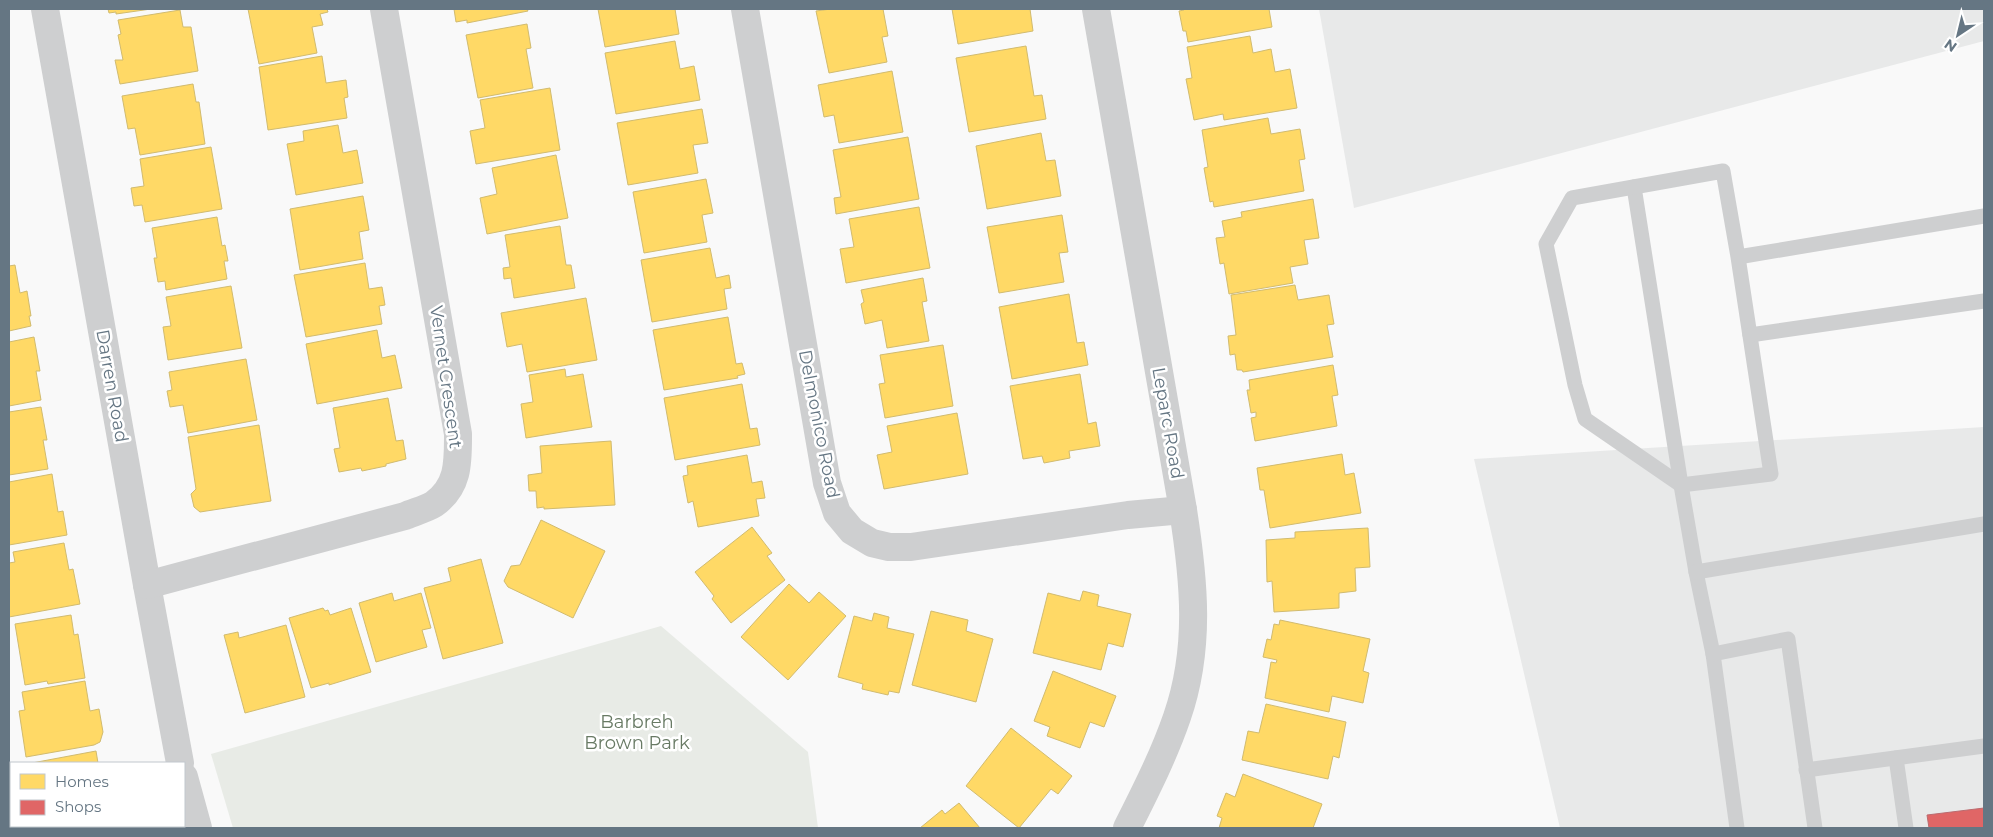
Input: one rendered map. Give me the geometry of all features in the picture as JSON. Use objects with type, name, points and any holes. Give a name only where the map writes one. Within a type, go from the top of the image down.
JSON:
[{"type":"street","name":"Darren Road","points":[[45,9],[180,762]]},
{"type":"street","name":"Vernet Crescent","points":[[147,585],[405,516],[433,504],[450,489],[458,465],[458,434],[384,9]]},
{"type":"street","name":"Delmonico Road","points":[[745,9],[827,483],[837,513],[852,531],[872,543],[889,547],[912,547],[1128,515],[1183,510]]},
{"type":"street","name":"Leparc Road","points":[[1096,9],[1183,510],[1192,565],[1194,596],[1192,648],[1178,716],[1154,775],[1127,828]]},
{"type":"street","points":[[185,781],[198,828]]},
{"type":"lane","points":[[1723,171],[1738,257],[1771,474],[1681,485],[1586,419],[1575,385],[1546,244],[1572,198],[1723,171]]},
{"type":"lane","points":[[1634,187],[1681,485],[1713,654],[1737,828]]},
{"type":"lane","points":[[1738,257],[1984,216]]},
{"type":"lane","points":[[1750,335],[1984,301]]},
{"type":"lane","points":[[1696,572],[1984,524]]},
{"type":"lane","points":[[1713,654],[1788,639],[1815,828]]},
{"type":"lane","points":[[1806,770],[1984,746]]},
{"type":"lane","points":[[1896,758],[1906,828]]},
{"type":"shaded area","points":[[1319,9],[1984,9],[1984,41],[1354,208]]},
{"type":"shaded area","points":[[1984,427],[1984,828],[1560,828],[1474,459]]},
{"type":"green space","name":"Barbreh Brown Park","points":[[661,626],[808,752],[818,828],[233,828],[211,754]]},
{"type":"building: Homes","points":[[108,9],[151,9],[116,14],[116,12],[109,13]]},
{"type":"building: Homes","points":[[248,9],[327,9],[328,12],[320,14],[323,25],[312,27],[317,53],[259,64]]},
{"type":"building: Homes","points":[[454,9],[527,9],[528,11],[467,23],[467,20],[456,22]]},
{"type":"building: Homes","points":[[598,9],[675,9],[679,34],[605,47]]},
{"type":"building: Homes","points":[[831,9],[883,9],[888,36],[882,37],[887,62],[829,73],[816,11]]},
{"type":"building: Homes","points":[[952,9],[1030,9],[1033,31],[958,44]]},
{"type":"building: Homes","points":[[1184,9],[1269,9],[1272,27],[1188,42],[1186,31],[1183,31],[1179,11]]},
{"type":"building: Homes","points":[[180,10],[183,27],[191,27],[198,71],[120,84],[115,60],[123,60],[118,35],[121,34],[118,20]]},
{"type":"building: Homes","points":[[527,24],[531,48],[526,49],[533,88],[478,98],[466,35]]},
{"type":"building: Homes","points":[[1250,36],[1253,53],[1271,49],[1275,72],[1290,69],[1297,108],[1224,120],[1223,114],[1194,120],[1186,79],[1192,78],[1187,47]]},
{"type":"building: Homes","points":[[675,41],[680,69],[694,66],[700,100],[616,114],[605,53]]},
{"type":"building: Homes","points":[[1026,46],[1034,96],[1042,95],[1046,119],[969,132],[956,58]]},
{"type":"building: Homes","points":[[322,56],[326,83],[346,80],[348,97],[344,98],[347,118],[268,130],[259,67]]},
{"type":"building: Homes","points":[[892,71],[903,132],[839,143],[834,115],[824,117],[818,85]]},
{"type":"building: Homes","points":[[193,84],[196,102],[199,102],[205,144],[140,155],[135,128],[128,129],[122,96]]},
{"type":"building: Homes","points":[[550,88],[560,150],[476,164],[470,131],[485,128],[480,100]]},
{"type":"building: Homes","points":[[702,109],[708,143],[693,145],[698,173],[628,185],[617,123]]},
{"type":"building: Homes","points":[[1268,118],[1271,134],[1300,129],[1305,159],[1299,160],[1304,191],[1214,207],[1213,201],[1210,202],[1204,168],[1208,167],[1202,130]]},
{"type":"building: Homes","points":[[338,125],[343,153],[357,150],[363,183],[296,195],[287,144],[304,141],[303,131]]},
{"type":"building: Homes","points":[[1041,133],[1046,161],[1055,160],[1061,196],[987,209],[976,146]]},
{"type":"building: Homes","points":[[908,137],[919,199],[836,214],[834,198],[841,197],[833,150]]},
{"type":"building: Homes","points":[[211,147],[222,209],[145,222],[142,205],[134,206],[131,188],[144,186],[140,159]]},
{"type":"building: Homes","points":[[556,155],[568,218],[487,234],[480,198],[497,194],[492,168]]},
{"type":"building: Homes","points":[[706,179],[713,213],[702,215],[707,242],[644,253],[633,192]]},
{"type":"building: Homes","points":[[363,196],[369,230],[359,232],[363,259],[300,270],[290,209]]},
{"type":"building: Homes","points":[[1313,199],[1319,238],[1304,240],[1308,264],[1290,267],[1293,283],[1229,294],[1224,263],[1220,264],[1216,238],[1225,237],[1222,221],[1242,217],[1241,212]]},
{"type":"building: Homes","points":[[919,207],[930,268],[846,283],[840,249],[854,247],[849,219]]},
{"type":"building: Homes","points":[[1062,215],[1068,252],[1059,253],[1064,282],[999,293],[987,227]]},
{"type":"building: Homes","points":[[217,217],[222,246],[225,245],[228,261],[224,261],[227,279],[166,290],[165,281],[158,282],[154,258],[157,258],[152,228]]},
{"type":"building: Homes","points":[[560,226],[566,265],[571,265],[575,288],[514,298],[511,278],[504,279],[503,268],[510,267],[505,235]]},
{"type":"building: Homes","points":[[710,248],[716,278],[729,275],[731,288],[724,289],[727,309],[652,322],[641,260]]},
{"type":"building: Homes","points":[[365,263],[369,289],[382,287],[385,305],[379,306],[382,324],[306,337],[294,275]]},
{"type":"building: Homes","points":[[15,265],[20,293],[27,291],[31,326],[9,331],[9,266]]},
{"type":"building: Homes","points":[[923,278],[927,301],[922,302],[929,341],[887,348],[882,320],[865,324],[861,304],[864,302],[861,290]]},
{"type":"building: Homes","points":[[1295,285],[1298,300],[1329,295],[1334,324],[1327,325],[1333,357],[1243,372],[1242,370],[1237,370],[1235,354],[1230,355],[1228,336],[1236,335],[1231,295]]},
{"type":"building: Homes","points":[[231,286],[242,348],[168,360],[163,327],[171,326],[166,297]]},
{"type":"building: Homes","points":[[1069,294],[1077,343],[1084,342],[1088,365],[1012,379],[999,307]]},
{"type":"building: Homes","points":[[586,298],[597,360],[527,372],[522,344],[507,347],[501,313]]},
{"type":"building: Homes","points":[[728,317],[736,364],[742,363],[745,374],[737,376],[738,378],[664,390],[653,330]]},
{"type":"building: Homes","points":[[377,330],[382,358],[395,355],[402,388],[317,404],[306,344]]},
{"type":"building: Homes","points":[[34,337],[40,371],[36,371],[41,400],[9,406],[9,342]]},
{"type":"building: Homes","points":[[943,345],[953,406],[885,418],[879,384],[885,383],[880,355]]},
{"type":"building: Homes","points":[[246,359],[257,420],[188,433],[183,405],[170,407],[167,391],[172,390],[169,372]]},
{"type":"building: Homes","points":[[1333,365],[1338,395],[1332,396],[1337,426],[1255,441],[1251,418],[1256,417],[1256,412],[1251,413],[1247,390],[1250,390],[1249,380]]},
{"type":"building: Homes","points":[[565,369],[566,377],[583,374],[592,427],[526,438],[521,404],[533,402],[529,375]]},
{"type":"building: Homes","points":[[1080,374],[1088,424],[1096,422],[1100,446],[1069,451],[1070,458],[1044,463],[1042,456],[1023,459],[1010,386]]},
{"type":"building: Homes","points":[[742,384],[750,429],[757,428],[760,445],[675,460],[664,398]]},
{"type":"building: Homes","points":[[388,398],[396,441],[403,440],[406,459],[362,471],[361,468],[339,472],[334,449],[340,448],[333,408]]},
{"type":"building: Homes","points":[[41,407],[47,440],[43,440],[48,469],[9,475],[9,412]]},
{"type":"building: Homes","points":[[957,413],[968,474],[884,489],[877,455],[892,452],[887,426]]},
{"type":"building: Homes","points":[[259,425],[271,501],[200,512],[194,507],[191,494],[196,489],[188,437]]},
{"type":"building: Homes","points":[[611,441],[615,505],[537,508],[536,491],[529,491],[528,475],[542,473],[540,446]]},
{"type":"building: Homes","points":[[1342,454],[1345,475],[1354,473],[1361,513],[1270,528],[1264,490],[1260,490],[1257,468]]},
{"type":"building: Homes","points":[[747,455],[752,483],[762,481],[765,498],[756,499],[759,516],[698,527],[693,501],[688,503],[683,476],[688,475],[687,466]]},
{"type":"building: Homes","points":[[52,474],[58,512],[63,511],[67,535],[9,545],[9,482]]},
{"type":"building: Homes","points":[[541,520],[605,551],[573,618],[508,587],[504,581],[511,566],[520,565]]},
{"type":"building: Homes","points":[[752,527],[772,553],[767,556],[785,580],[731,623],[712,599],[714,596],[695,572]]},
{"type":"building: Homes","points":[[1368,528],[1370,567],[1355,568],[1356,591],[1339,593],[1339,608],[1274,612],[1272,581],[1267,582],[1266,540],[1295,538],[1295,532]]},
{"type":"building: Homes","points":[[64,543],[69,570],[73,569],[80,604],[9,617],[9,563],[15,562],[13,552]]},
{"type":"building: Homes","points":[[481,559],[503,643],[443,659],[424,588],[451,581],[448,568]]},
{"type":"building: Homes","points":[[789,584],[809,603],[819,592],[846,616],[788,680],[741,637]]},
{"type":"building: Homes","points":[[1083,591],[1099,595],[1097,606],[1131,614],[1123,647],[1108,643],[1101,670],[1033,653],[1048,593],[1080,601]]},
{"type":"building: Homes","points":[[392,593],[394,601],[421,593],[431,628],[422,630],[427,647],[376,662],[359,603]]},
{"type":"building: Homes","points":[[323,608],[325,611],[328,610],[330,615],[351,608],[371,672],[329,685],[329,683],[311,688],[289,618]]},
{"type":"building: Homes","points":[[931,611],[968,620],[966,631],[993,639],[976,702],[912,685]]},
{"type":"building: Homes","points":[[874,613],[889,617],[887,628],[914,634],[899,693],[889,691],[888,695],[862,689],[863,684],[838,677],[854,616],[872,621]]},
{"type":"building: Homes","points":[[71,615],[74,635],[78,634],[85,678],[48,684],[47,681],[25,685],[15,624]]},
{"type":"building: Homes","points":[[1280,620],[1370,639],[1363,671],[1369,673],[1363,703],[1332,696],[1329,712],[1265,698],[1271,662],[1276,663],[1277,660],[1263,657],[1267,639],[1271,640],[1274,624],[1279,625]]},
{"type":"building: Homes","points":[[286,625],[305,697],[245,713],[224,635],[238,632],[239,638]]},
{"type":"building: Homes","points":[[1053,671],[1116,696],[1104,727],[1090,722],[1080,748],[1047,736],[1050,727],[1034,721]]},
{"type":"building: Homes","points":[[85,681],[90,711],[99,709],[103,732],[100,742],[94,745],[26,757],[19,711],[25,710],[22,692]]},
{"type":"building: Homes","points":[[1266,704],[1346,722],[1339,758],[1333,756],[1328,779],[1242,760],[1248,731],[1259,733]]},
{"type":"building: Homes","points":[[1011,728],[1072,776],[1058,794],[1051,789],[1019,828],[966,786]]},
{"type":"building: Homes","points":[[96,751],[98,762],[37,762]]},
{"type":"building: Homes","points":[[1243,774],[1322,804],[1313,828],[1219,828],[1222,818],[1217,816],[1226,793],[1235,797]]},
{"type":"building: Homes","points":[[959,803],[980,828],[920,828],[942,810],[945,814]]},
{"type":"building: Homes","points":[[114,827],[114,828],[75,828]]},
{"type":"building: Shops","points":[[1984,808],[1984,828],[1929,828],[1927,815]]}]
